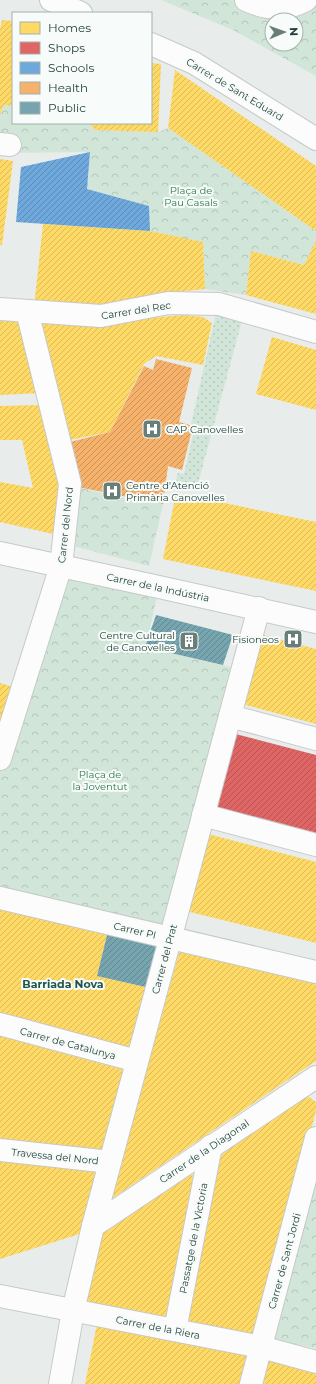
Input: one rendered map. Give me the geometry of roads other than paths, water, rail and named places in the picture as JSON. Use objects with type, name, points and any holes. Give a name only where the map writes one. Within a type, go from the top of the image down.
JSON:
[{"type":"street","points":[[51,0],[79,12]]},
{"type":"street","points":[[246,0],[263,7],[274,8],[287,7],[306,0]]},
{"type":"street","name":"Carrer de Sant Eduard","points":[[152,44],[194,63],[316,139]]},
{"type":"street","name":"Carrer del Rec","points":[[0,309],[101,316],[168,303],[219,304],[316,332]]},
{"type":"street","name":"Carrer del Nord","points":[[0,759],[61,566],[70,484],[27,311]]},
{"type":"street","name":"Carrer de la Indústria","points":[[0,553],[259,608],[316,622]]},
{"type":"street","name":"Carrer del Prat","points":[[60,1384],[73,1311],[92,1226],[259,608]]},
{"type":"street","points":[[230,716],[316,739]]},
{"type":"street","points":[[203,815],[316,845]]},
{"type":"street","name":"Carrer PI","points":[[0,898],[316,972]]},
{"type":"street","name":"Carrer de Catalunya","points":[[0,1024],[137,1061]]},
{"type":"street","name":"Carrer de la Diagonal","points":[[92,1226],[316,1077]]},
{"type":"street","name":"Carrer de Sant Jordi","points":[[251,1384],[316,1138]]},
{"type":"street","name":"Passatge de la Victoria","points":[[176,1330],[211,1146]]},
{"type":"street","name":"Travessa del Nord","points":[[0,1150],[110,1162]]},
{"type":"street","name":"Carrer de la Riera","points":[[0,1296],[261,1347],[316,1362]]},
{"type":"place","name":"CAP Canovelles","points":[[152,429]]},
{"type":"place","name":"Centre d'Atenció Primària Canovelles","points":[[112,491]]},
{"type":"place","name":"Fisioneos","points":[[293,639]]},
{"type":"place","name":"Centre Cultural de Canovelles","points":[[189,641]]},
{"type":"district","name":"Barriada Nova","points":[[63,984]]},
{"type":"park label","name":"Plaça de Pau Casals","points":[[191,196]]},
{"type":"park label","name":"Plaça de la Joventut","points":[[100,780]]}]
